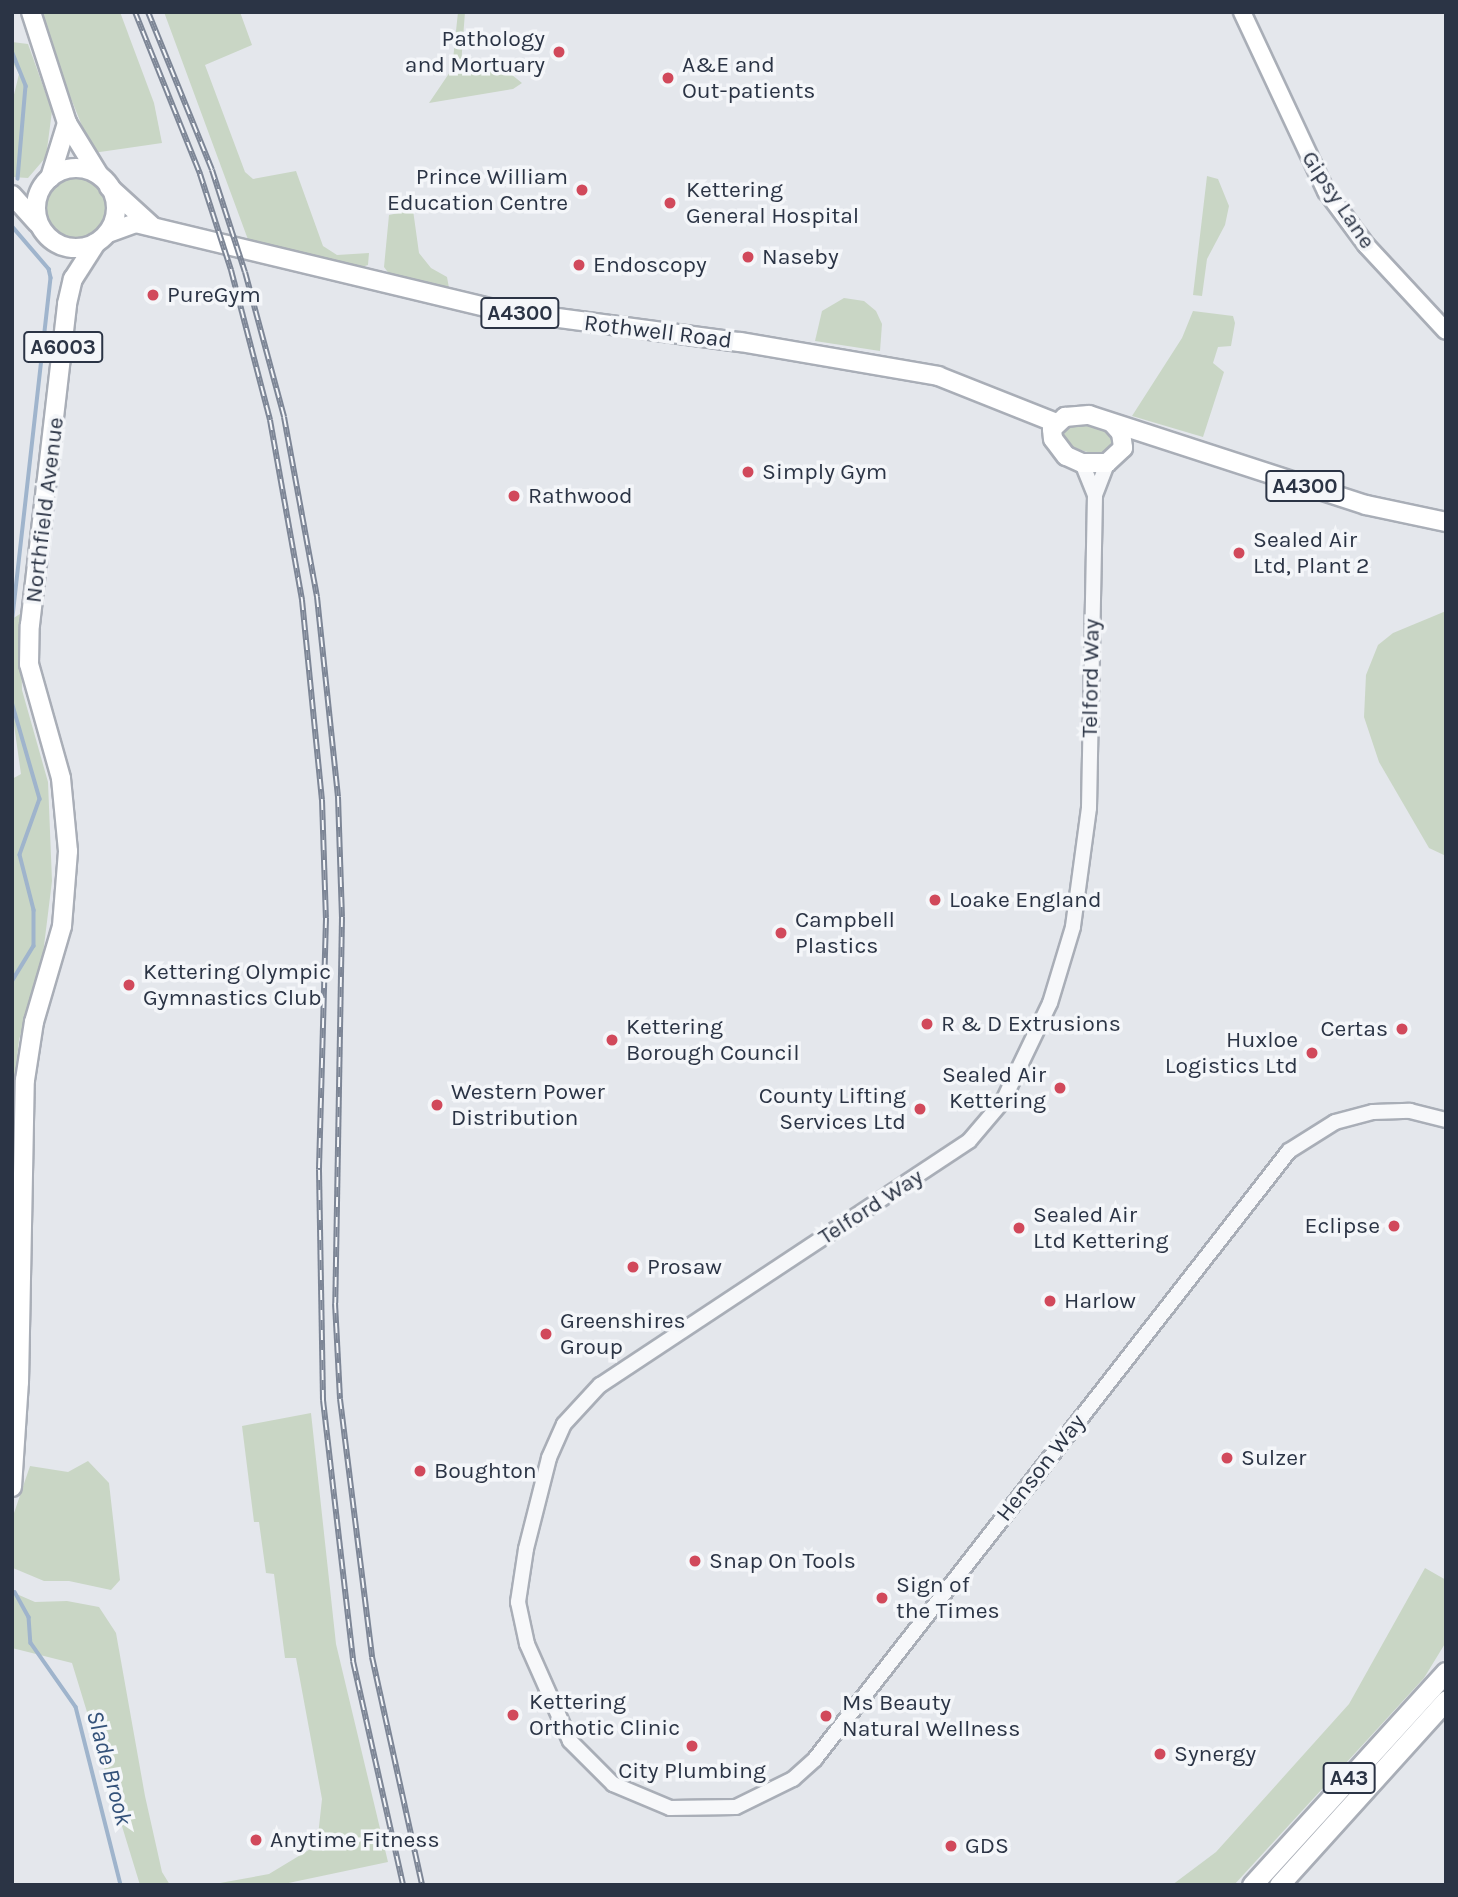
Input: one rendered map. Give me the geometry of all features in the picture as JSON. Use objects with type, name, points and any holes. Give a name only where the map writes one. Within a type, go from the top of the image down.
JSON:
[{"type":"highway","name":"A43","points":[[1252,1885],[1446,1672]]},
{"type":"highway","name":"A43","points":[[1279,1885],[1446,1700]]},
{"type":"main road","points":[[31,12],[66,123],[104,181],[115,209],[102,238],[71,248],[46,234],[35,209],[66,123]]},
{"type":"main road","name":"Gipsy Lane","points":[[1242,12],[1326,191],[1366,245],[1446,331]]},
{"type":"main road","points":[[72,279],[69,261],[15,194],[80,168],[104,181]]},
{"type":"main road","name":"Rothwell Road","points":[[104,181],[154,228]]},
{"type":"main road","name":"Rothwell Road","points":[[102,238],[136,223],[450,300],[900,369],[967,385],[1055,431]]},
{"type":"main road","name":"Northfield Avenue","points":[[12,1487],[19,1394],[25,1080],[34,1022],[62,926],[68,851],[61,778],[29,664],[30,625],[72,279],[102,238]]},
{"type":"main road","name":"A4300","points":[[1082,464],[1066,456],[1055,431],[1074,415],[1113,424],[1366,505],[1446,522]]},
{"type":"main road","points":[[1082,464],[1107,463],[1123,449],[1121,433],[1113,424]]},
{"type":"main road","name":"A4300","points":[[1123,449],[1140,443],[1171,444]]},
{"type":"street","name":"Telford Way","points":[[630,1794],[599,1773],[570,1741],[524,1632],[518,1602],[521,1572],[550,1458],[564,1424],[600,1385],[951,1154],[979,1133],[1003,1101],[1057,985],[1079,895],[1089,808],[1095,495],[1107,463]]},
{"type":"street","name":"Telford Way","points":[[1082,464],[1095,495]]},
{"type":"street","name":"Henson Way","points":[[630,1794],[670,1808],[722,1809],[756,1800],[793,1779],[814,1759],[1289,1151],[1317,1131],[1363,1114],[1410,1111],[1446,1120]]},
{"type":"green space","points":[[36,12],[120,12],[154,103],[162,143],[93,153]]},
{"type":"green space","points":[[164,12],[240,12],[252,45],[205,65],[245,172],[253,179],[296,171],[323,246],[337,255],[369,253],[368,265],[359,268],[250,245]]},
{"type":"green space","points":[[458,12],[465,12],[461,65],[507,71],[522,83],[513,89],[429,103],[452,69]]},
{"type":"green space","points":[[12,42],[28,44],[52,111],[46,157],[28,178],[12,177],[12,103],[19,74],[12,61]]},
{"type":"green space","points":[[1207,176],[1218,179],[1229,206],[1225,225],[1207,259],[1202,296],[1193,295]]},
{"type":"green space","points":[[76,178],[88,180],[98,187],[105,197],[105,221],[98,231],[88,238],[76,240],[64,238],[54,231],[47,221],[45,209],[47,197],[54,187],[64,180]]},
{"type":"green space","points":[[413,210],[419,253],[431,268],[447,277],[449,288],[390,275],[384,267],[389,215]]},
{"type":"green space","points":[[844,298],[864,301],[876,311],[882,324],[880,351],[815,341],[822,311]]},
{"type":"green space","points":[[1193,311],[1233,316],[1235,323],[1231,346],[1218,347],[1213,363],[1224,372],[1203,437],[1132,416],[1182,338]]},
{"type":"green space","points":[[1074,422],[1104,429],[1114,444],[1111,450],[1098,455],[1070,447],[1063,439],[1065,427]]},
{"type":"green space","points":[[1446,611],[1446,856],[1429,848],[1379,762],[1364,717],[1366,675],[1378,645],[1393,633]]},
{"type":"green space","points":[[20,614],[22,690],[48,782],[52,881],[43,954],[19,1040],[12,1106],[12,779],[21,774],[12,711],[12,619]]},
{"type":"green space","points":[[311,1413],[336,1644],[388,1862],[279,1885],[209,1885],[269,1874],[317,1845],[322,1799],[296,1658],[285,1658],[274,1574],[266,1573],[259,1522],[254,1522],[242,1426]]},
{"type":"green space","points":[[88,1461],[109,1483],[120,1580],[111,1590],[69,1581],[44,1581],[13,1568],[12,1519],[30,1466],[68,1472]]},
{"type":"green space","points":[[1425,1568],[1446,1580],[1446,1642],[1424,1678],[1234,1885],[1172,1885],[1216,1852],[1349,1704]]},
{"type":"green space","points":[[12,1592],[35,1602],[67,1601],[99,1607],[116,1633],[145,1796],[162,1872],[170,1885],[140,1885],[72,1663],[12,1648]]},
{"type":"waterway","name":"Slade Brook","points":[[12,51],[26,86],[18,179]]},
{"type":"waterway","name":"Slade Brook","points":[[12,226],[49,269],[51,278],[12,628]]},
{"type":"waterway","name":"Slade Brook","points":[[12,702],[40,799],[20,855],[34,910],[34,946],[12,982]]},
{"type":"waterway","name":"Slade Brook","points":[[15,1592],[29,1617],[31,1643],[76,1707],[121,1885]]},
{"type":"railway","points":[[135,12],[200,174],[231,270],[270,420],[302,600],[322,800],[326,918],[319,1170],[323,1400],[353,1661],[403,1885]]},
{"type":"railway","points":[[148,12],[212,170],[245,272],[284,417],[317,597],[338,797],[342,917],[335,1303],[340,1399],[372,1657],[422,1885]]},
{"type":"place","name":"Pathology and Mortuary","points":[[559,52]]},
{"type":"place","name":"A&E and Out-patients","points":[[668,78]]},
{"type":"place","name":"Prince William Education Centre","points":[[582,190]]},
{"type":"place","name":"Kettering General Hospital","points":[[670,203]]},
{"type":"place","name":"Naseby","points":[[748,257]]},
{"type":"place","name":"Endoscopy","points":[[579,265]]},
{"type":"place","name":"PureGym","points":[[153,295]]},
{"type":"place","name":"Simply Gym","points":[[748,472]]},
{"type":"place","name":"Rathwood","points":[[514,496]]},
{"type":"place","name":"Sealed Air Ltd, Plant 2","points":[[1239,553]]},
{"type":"place","name":"Loake England","points":[[935,900]]},
{"type":"place","name":"Campbell Plastics","points":[[781,933]]},
{"type":"place","name":"Kettering Olympic Gymnastics Club","points":[[129,985]]},
{"type":"place","name":"R & D Extrusions","points":[[927,1024]]},
{"type":"place","name":"Certas","points":[[1402,1029]]},
{"type":"place","name":"Kettering Borough Council","points":[[612,1040]]},
{"type":"place","name":"Huxloe Logistics Ltd","points":[[1312,1053]]},
{"type":"place","name":"Sealed Air Kettering","points":[[1060,1088]]},
{"type":"place","name":"Western Power Distribution","points":[[437,1105]]},
{"type":"place","name":"County Lifting Services Ltd","points":[[920,1109]]},
{"type":"place","name":"Eclipse","points":[[1394,1226]]},
{"type":"place","name":"Sealed Air Ltd Kettering","points":[[1019,1228]]},
{"type":"place","name":"Prosaw","points":[[633,1267]]},
{"type":"place","name":"Harlow","points":[[1050,1301]]},
{"type":"place","name":"Greenshires Group","points":[[546,1334]]},
{"type":"place","name":"Sulzer","points":[[1227,1458]]},
{"type":"place","name":"Boughton","points":[[420,1471]]},
{"type":"place","name":"Snap On Tools","points":[[695,1561]]},
{"type":"place","name":"Sign of the Times","points":[[882,1598]]},
{"type":"place","name":"Kettering Orthotic Clinic","points":[[513,1715]]},
{"type":"place","name":"Ms Beauty Natural Wellness","points":[[826,1716]]},
{"type":"place","name":"City Plumbing","points":[[692,1746]]},
{"type":"place","name":"Synergy","points":[[1160,1754]]},
{"type":"place","name":"Anytime Fitness","points":[[256,1840]]},
{"type":"place","name":"GDS","points":[[951,1846]]}]
